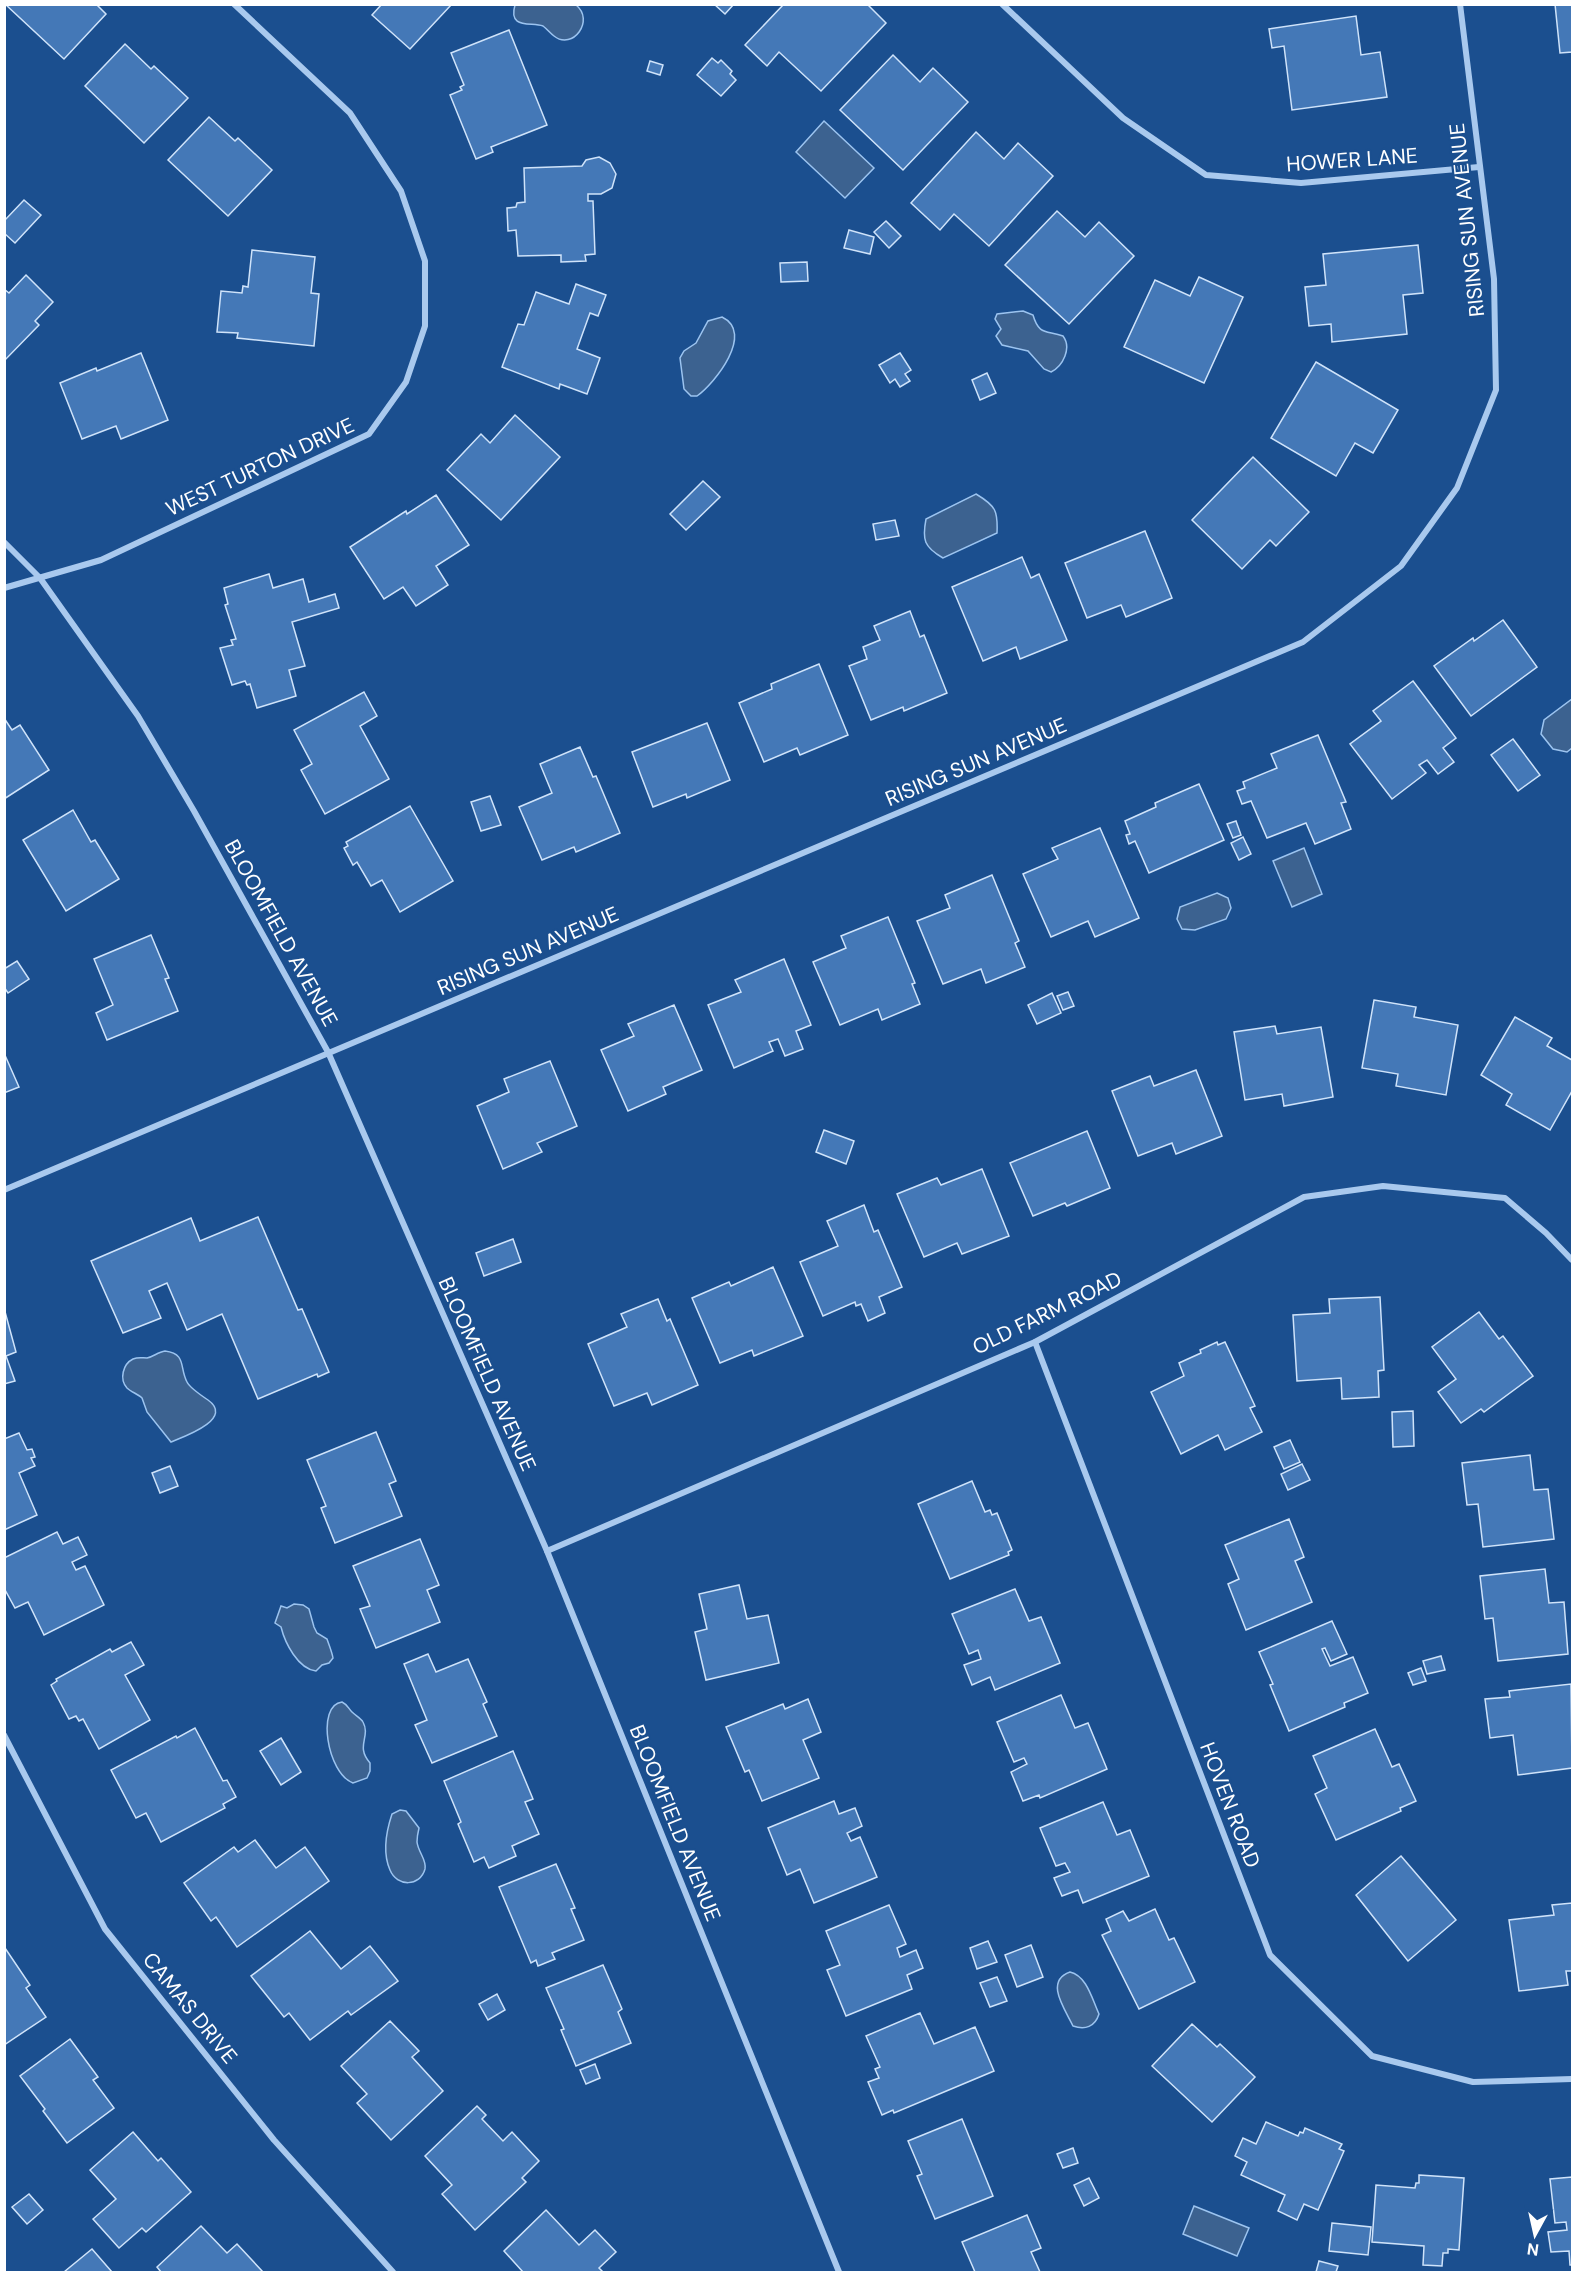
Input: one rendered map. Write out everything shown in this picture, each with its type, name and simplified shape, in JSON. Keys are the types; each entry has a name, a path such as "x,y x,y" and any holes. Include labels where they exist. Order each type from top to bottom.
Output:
{"street":[{"name":"WEST TURTON DRIVE","path":"4,588 101,560 369,434 406,382 425,326 425,261 401,191 350,113 234,4"},
{"name":"HOWER LANE","path":"1002,4 1123,118 1206,175 1301,183 1479,166"},
{"name":"RISING SUN AVENUE","path":"4,1190 1303,642 1401,567 1457,488 1496,390 1494,279 1460,4"},
{"name":"BLOOMFIELD AVENUE","path":"4,542 40,578 138,716 194,811 328,1053 547,1551 839,2272"},
{"name":"OLD FARM ROAD","path":"547,1551 1035,1342 1304,1197 1383,1186 1505,1198 1572,1260"},
{"name":"HOVEN ROAD","path":"1035,1342 1270,1955 1372,2056 1473,2082 1572,2079"},
{"name":"CAMAS DRIVE","path":"4,1735 105,1929 274,2140 393,2272"}],"water":[{"path":"515,5 576,5 581,11 582,25 574,37 561,40 543,26 517,21 514,13"},
{"path":"824,121 874,168 845,198 796,152"},
{"path":"1023,311 1033,315 1041,329 1063,336 1066,341 1065,356 1059,366 1051,372 1044,369 1028,351 1002,345 996,336 1001,329 995,319 997,314"},
{"path":"722,317 731,324 735,334 729,358 705,390 697,396 691,396 684,389 680,358 684,351 696,343 708,321"},
{"path":"976,494 992,506 997,519 997,533 943,558 926,542 924,532 926,519"},
{"path":"1572,699 1572,748 1567,752 1553,749 1541,734 1544,720"},
{"path":"1304,848 1322,894 1292,907 1273,861"},
{"path":"1217,893 1228,898 1231,908 1226,919 1195,930 1182,929 1177,919 1180,907"},
{"path":"165,1351 180,1358 187,1382 215,1407 215,1414 204,1426 171,1442 147,1412 142,1398 127,1388 123,1380 123,1372 130,1361"},
{"path":"294,1604 303,1605 309,1609 317,1633 327,1639 331,1651 333,1658 316,1671 304,1666 298,1660 289,1647 281,1627 275,1623 281,1606 287,1608"},
{"path":"342,1702 363,1722 365,1732 363,1747 370,1763 367,1778 353,1783 344,1777 337,1767 328,1740 329,1715 334,1706"},
{"path":"400,1810 406,1811 419,1828 417,1842 425,1866 418,1879 408,1883 393,1876 386,1856 387,1835 392,1814"},
{"path":"1070,1972 1076,1974 1085,1983 1099,2014 1092,2025 1082,2028 1073,2026 1062,2004 1057,1989 1058,1982 1062,1976"},
{"path":"1194,2206 1249,2228 1237,2256 1183,2234"}],"building":[{"path":"5,4 96,4 106,14 64,59"},
{"path":"382,4 452,4 410,49 372,15"},
{"path":"714,4 734,4 725,14"},
{"path":"784,4 867,4 886,23 821,91 779,52 767,66 745,45"},
{"path":"1555,4 1572,4 1572,52 1560,53"},
{"path":"1356,16 1361,55 1380,52 1387,97 1292,110 1284,46 1272,48 1269,29"},
{"path":"509,30 547,125 491,147 493,152 476,159 450,95 462,90 460,87 464,85 451,53"},
{"path":"125,44 151,69 154,66 188,98 144,143 85,86"},
{"path":"893,55 920,82 933,68 968,102 903,170 840,110"},
{"path":"712,58 718,63 721,60 732,71 730,74 736,80 721,96 697,75"},
{"path":"650,61 663,65 660,75 647,71"},
{"path":"209,117 235,141 238,138 272,170 228,216 168,160"},
{"path":"976,132 1004,159 1018,143 1053,176 989,246 954,214 940,230 911,203"},
{"path":"599,157 610,163 616,174 612,188 601,194 588,194 588,201 593,201 595,254 585,255 586,261 561,262 561,255 518,256 516,230 508,231 507,208 516,207 517,203 525,202 524,168 582,166 586,160"},
{"path":"24,200 41,215 15,243 4,233 4,221"},
{"path":"1057,211 1085,237 1099,222 1134,256 1069,324 1005,265"},
{"path":"886,221 901,236 889,248 874,232"},
{"path":"849,230 874,237 870,254 844,248"},
{"path":"1418,245 1423,293 1403,295 1407,334 1332,342 1331,324 1309,326 1305,287 1326,285 1323,254"},
{"path":"252,250 315,257 311,293 319,294 314,346 237,338 238,333 217,332 221,291 242,293 243,286 248,287"},
{"path":"807,262 808,281 781,282 780,263"},
{"path":"26,275 53,302 35,321 39,325 4,361 4,289 9,293"},
{"path":"1199,277 1243,297 1204,383 1124,347 1155,280 1190,296"},
{"path":"576,284 606,295 598,316 590,313 577,349 600,358 587,394 560,384 559,389 502,367 518,324 524,325 536,292 569,304"},
{"path":"141,353 168,420 121,439 116,426 82,439 60,383"},
{"path":"900,353 911,370 905,374 910,381 900,387 895,379 890,383 879,365"},
{"path":"1316,362 1398,410 1373,453 1355,443 1336,476 1271,438"},
{"path":"987,373 996,393 980,400 972,380"},
{"path":"515,415 560,457 501,520 447,470 481,434 490,443"},
{"path":"1253,457 1309,512 1276,546 1270,540 1242,569 1192,520"},
{"path":"703,481 720,497 686,530 670,514"},
{"path":"436,495 469,545 436,566 448,585 416,606 403,587 384,599 350,547 406,511 407,514"},
{"path":"895,520 899,536 876,540 873,524"},
{"path":"1145,531 1172,598 1126,617 1121,605 1087,618 1065,563"},
{"path":"1022,557 1031,578 1039,574 1067,640 1020,659 1016,647 983,661 952,587"},
{"path":"269,574 273,588 303,579 309,602 335,594 339,608 292,622 305,666 289,670 296,696 257,708 250,684 247,685 245,681 232,685 220,648 233,645 231,640 236,639 225,605 228,604 224,588"},
{"path":"910,611 920,637 924,635 947,693 904,711 903,707 871,720 849,666 867,659 863,647 880,640 874,626"},
{"path":"1503,620 1537,667 1471,716 1434,666"},
{"path":"819,664 848,735 800,755 797,748 764,762 739,703 772,689 771,684"},
{"path":"1413,681 1456,738 1443,748 1454,762 1438,774 1427,760 1419,765 1426,773 1392,799 1350,744 1381,721 1373,711"},
{"path":"364,692 377,716 360,726 389,779 325,814 301,770 312,764 294,730"},
{"path":"4,718 12,730 20,725 49,770 4,799"},
{"path":"707,723 730,780 687,798 686,794 653,807 632,752"},
{"path":"1318,735 1346,802 1341,803 1351,829 1315,844 1306,823 1267,838 1251,801 1242,804 1237,791 1245,788 1243,782 1277,768 1271,754"},
{"path":"1513,739 1540,775 1518,791 1491,755"},
{"path":"580,747 593,777 596,776 620,833 576,852 574,847 542,860 519,807 552,793 540,764"},
{"path":"1199,784 1224,840 1149,873 1135,841 1129,844 1126,835 1130,834 1125,821 1156,807 1155,803"},
{"path":"490,796 501,825 481,831 471,802"},
{"path":"410,806 453,881 400,912 382,880 371,886 357,862 353,865 344,848 348,846 346,842"},
{"path":"73,810 91,842 95,840 119,879 66,911 23,840"},
{"path":"1236,821 1241,835 1233,838 1227,824"},
{"path":"1100,828 1139,918 1095,937 1088,921 1051,937 1023,874 1058,859 1052,848"},
{"path":"1243,837 1251,854 1239,860 1231,843"},
{"path":"992,875 1019,941 1015,943 1025,967 986,983 981,969 943,984 917,921 950,908 945,895"},
{"path":"888,917 915,983 912,984 920,1004 882,1020 878,1009 840,1025 813,962 846,948 841,936"},
{"path":"151,935 169,978 165,979 178,1011 107,1040 96,1013 113,1005 94,959"},
{"path":"784,959 811,1025 796,1031 803,1049 785,1056 778,1039 769,1042 773,1051 734,1068 708,1005 741,992 735,980"},
{"path":"17,961 29,979 8,993 4,987 4,969"},
{"path":"1068,992 1074,1006 1063,1010 1057,996"},
{"path":"1052,993 1061,1013 1037,1024 1028,1005"},
{"path":"1374,1000 1416,1007 1414,1017 1458,1025 1446,1095 1396,1086 1398,1074 1362,1068"},
{"path":"674,1005 702,1070 663,1087 666,1094 628,1111 601,1050 634,1036 628,1024"},
{"path":"1515,1017 1552,1038 1547,1046 1572,1060 1572,1091 1550,1130 1506,1105 1512,1094 1481,1075"},
{"path":"1275,1026 1277,1034 1321,1027 1333,1097 1284,1106 1282,1094 1245,1100 1234,1032"},
{"path":"4,1053 19,1087 4,1093"},
{"path":"550,1061 577,1126 537,1143 542,1152 503,1169 477,1106 509,1092 504,1079"},
{"path":"1196,1070 1222,1136 1176,1154 1172,1143 1138,1156 1112,1091 1150,1076 1154,1086"},
{"path":"824,1130 854,1141 846,1164 816,1152"},
{"path":"1087,1131 1110,1188 1067,1206 1065,1203 1033,1216 1010,1163"},
{"path":"982,1169 1009,1236 962,1254 957,1243 924,1257 897,1194 937,1178 941,1185"},
{"path":"864,1205 874,1232 878,1230 902,1287 879,1297 885,1313 868,1321 861,1304 856,1306 855,1302 823,1316 800,1262 838,1246 827,1221"},
{"path":"258,1217 298,1310 302,1309 329,1372 318,1377 317,1374 258,1399 222,1314 187,1330 167,1283 149,1291 161,1318 123,1333 91,1261 191,1218 200,1241"},
{"path":"513,1239 521,1262 484,1276 476,1253"},
{"path":"773,1267 803,1336 754,1356 752,1350 720,1363 692,1298 729,1282 731,1286"},
{"path":"1380,1297 1384,1370 1378,1371 1379,1397 1342,1399 1341,1378 1297,1381 1293,1315 1330,1313 1329,1299"},
{"path":"658,1299 667,1321 670,1319 698,1385 652,1405 647,1393 614,1406 588,1344 627,1327 621,1314"},
{"path":"4,1308 16,1352 6,1356 15,1381 4,1384"},
{"path":"1479,1312 1499,1339 1503,1336 1533,1376 1484,1412 1481,1409 1461,1423 1438,1392 1456,1379 1432,1347"},
{"path":"1217,1342 1218,1345 1225,1342 1255,1406 1250,1408 1262,1432 1225,1450 1218,1435 1181,1454 1151,1392 1184,1376 1179,1363 1201,1353 1200,1350"},
{"path":"1413,1411 1414,1446 1393,1447 1392,1412"},
{"path":"376,1432 396,1481 389,1484 402,1516 335,1543 321,1508 326,1506 307,1460"},
{"path":"19,1433 27,1450 32,1449 35,1457 31,1458 35,1466 19,1473 37,1515 4,1530 4,1439"},
{"path":"1290,1440 1300,1462 1284,1469 1274,1447"},
{"path":"1530,1455 1534,1490 1548,1489 1554,1539 1483,1547 1478,1504 1467,1505 1462,1463"},
{"path":"1302,1464 1310,1480 1288,1490 1281,1474"},
{"path":"170,1466 178,1486 160,1493 152,1473"},
{"path":"972,1481 985,1512 990,1510 992,1515 997,1513 1012,1550 1008,1552 1009,1555 950,1579 918,1504"},
{"path":"1289,1519 1304,1557 1295,1561 1312,1602 1246,1630 1228,1584 1239,1579 1225,1545"},
{"path":"57,1532 63,1544 78,1537 87,1555 72,1562 76,1570 85,1566 104,1605 44,1635 28,1602 15,1608 4,1588 4,1558"},
{"path":"420,1539 439,1585 427,1590 440,1622 376,1648 360,1609 370,1606 353,1566"},
{"path":"1545,1569 1549,1603 1564,1602 1568,1654 1498,1661 1493,1618 1485,1619 1480,1576"},
{"path":"739,1585 747,1619 768,1615 779,1663 706,1680 695,1632 707,1629 699,1594"},
{"path":"1015,1589 1029,1621 1041,1617 1060,1663 995,1690 990,1677 972,1685 964,1665 981,1659 978,1650 969,1654 952,1614"},
{"path":"1332,1621 1347,1654 1331,1661 1325,1648 1322,1649 1330,1666 1353,1657 1368,1693 1344,1703 1345,1707 1289,1731 1259,1652"},
{"path":"131,1642 144,1665 125,1675 150,1720 99,1749 83,1719 79,1721 76,1716 69,1719 51,1685 57,1681 56,1679 110,1649 112,1652"},
{"path":"428,1654 436,1672 468,1659 487,1702 483,1704 497,1736 432,1763 415,1725 427,1720 404,1664"},
{"path":"1441,1656 1445,1670 1427,1674 1423,1661"},
{"path":"1421,1668 1426,1681 1413,1685 1408,1673"},
{"path":"1571,1684 1572,1768 1518,1775 1513,1735 1490,1738 1485,1699 1510,1697 1509,1691"},
{"path":"1061,1695 1075,1728 1088,1723 1107,1769 1040,1798 1039,1795 1023,1801 1011,1772 1027,1764 1024,1758 1014,1762 997,1722"},
{"path":"808,1699 821,1732 803,1740 819,1778 762,1801 749,1770 745,1772 726,1727 783,1704 785,1709"},
{"path":"195,1728 223,1781 227,1780 236,1797 223,1804 225,1808 161,1842 146,1813 136,1818 111,1770"},
{"path":"1375,1729 1392,1767 1399,1764 1416,1801 1400,1808 1401,1811 1336,1840 1315,1794 1327,1788 1313,1756"},
{"path":"281,1738 301,1772 281,1785 260,1751"},
{"path":"513,1751 533,1799 525,1802 539,1834 512,1846 516,1856 489,1868 484,1857 474,1862 458,1824 461,1822 444,1781"},
{"path":"834,1801 839,1814 855,1808 862,1826 847,1833 851,1841 860,1837 877,1877 814,1903 800,1869 787,1875 768,1828"},
{"path":"1103,1802 1117,1835 1130,1830 1149,1876 1083,1903 1078,1890 1062,1896 1054,1878 1070,1872 1065,1863 1056,1866 1040,1828"},
{"path":"255,1840 276,1868 305,1847 329,1881 237,1947 216,1917 211,1921 184,1883 234,1847 238,1852"},
{"path":"1401,1856 1456,1920 1408,1961 1356,1895"},
{"path":"556,1864 575,1908 571,1909 584,1940 552,1953 555,1959 538,1966 536,1960 531,1963 499,1887"},
{"path":"1572,1903 1572,1971 1566,1971 1568,1985 1519,1991 1509,1920 1554,1915 1552,1905"},
{"path":"889,1905 906,1944 897,1948 900,1957 916,1950 923,1968 907,1975 912,1989 846,2016 827,1970 840,1965 826,1931"},
{"path":"1155,1909 1169,1940 1174,1938 1195,1982 1139,2009 1102,1935 1111,1931 1106,1919 1123,1911 1129,1921"},
{"path":"310,1931 341,1969 370,1946 398,1981 351,2015 348,2011 310,2040 289,2013 284,2017 251,1976"},
{"path":"988,1941 997,1962 977,1969 970,1948"},
{"path":"1031,1945 1043,1977 1017,1987 1005,1955"},
{"path":"5,1948 30,1985 26,1988 46,2017 4,2045"},
{"path":"603,1965 622,2009 618,2012 631,2043 576,2066 561,2030 564,2029 546,1988"},
{"path":"997,1977 1007,2001 990,2007 980,1983"},
{"path":"497,1994 505,2010 488,2020 479,2004"},
{"path":"920,2013 934,2044 975,2027 994,2071 894,2113 893,2110 882,2115 868,2082 879,2078 875,2069 880,2067 866,2036"},
{"path":"390,2021 419,2051 412,2057 443,2091 391,2140 357,2103 367,2094 341,2066"},
{"path":"1192,2024 1217,2047 1220,2044 1255,2077 1212,2122 1152,2066"},
{"path":"70,2039 98,2077 93,2080 114,2108 67,2143 20,2076"},
{"path":"595,2064 600,2078 586,2084 580,2070"},
{"path":"477,2106 486,2115 482,2119 503,2141 512,2132 539,2161 522,2178 526,2182 475,2230 442,2194 452,2185 425,2156"},
{"path":"962,2119 993,2196 935,2219 917,2176 922,2174 908,2141"},
{"path":"1266,2122 1298,2136 1305,2128 1342,2144 1339,2149 1344,2151 1318,2210 1304,2204 1297,2220 1278,2211 1285,2195 1241,2175 1247,2162 1235,2156 1243,2138 1256,2144"},
{"path":"133,2132 158,2161 161,2158 191,2192 146,2232 142,2228 119,2248 93,2219 116,2199 90,2170"},
{"path":"1073,2148 1078,2163 1063,2168 1057,2154"},
{"path":"1419,2175 1464,2178 1459,2250 1448,2249 1448,2253 1443,2253 1442,2266 1423,2265 1424,2246 1372,2242 1376,2185 1415,2188 1416,2183 1419,2183"},
{"path":"1572,2177 1572,2265 1570,2265 1569,2251 1551,2252 1548,2232 1567,2230 1566,2222 1555,2223 1550,2179"},
{"path":"1089,2178 1099,2198 1084,2206 1074,2185"},
{"path":"29,2194 43,2210 27,2224 12,2207"},
{"path":"546,2210 579,2245 595,2230 616,2252 599,2268 603,2272 523,2272 504,2251"},
{"path":"1027,2215 1041,2248 1031,2252 1040,2272 975,2272 962,2242"},
{"path":"1332,2223 1371,2227 1368,2255 1329,2251"},
{"path":"201,2226 227,2253 237,2244 263,2272 161,2272 157,2267"},
{"path":"92,2249 112,2272 64,2272"},
{"path":"1319,2261 1338,2266 1336,2272 1316,2272"}]}
